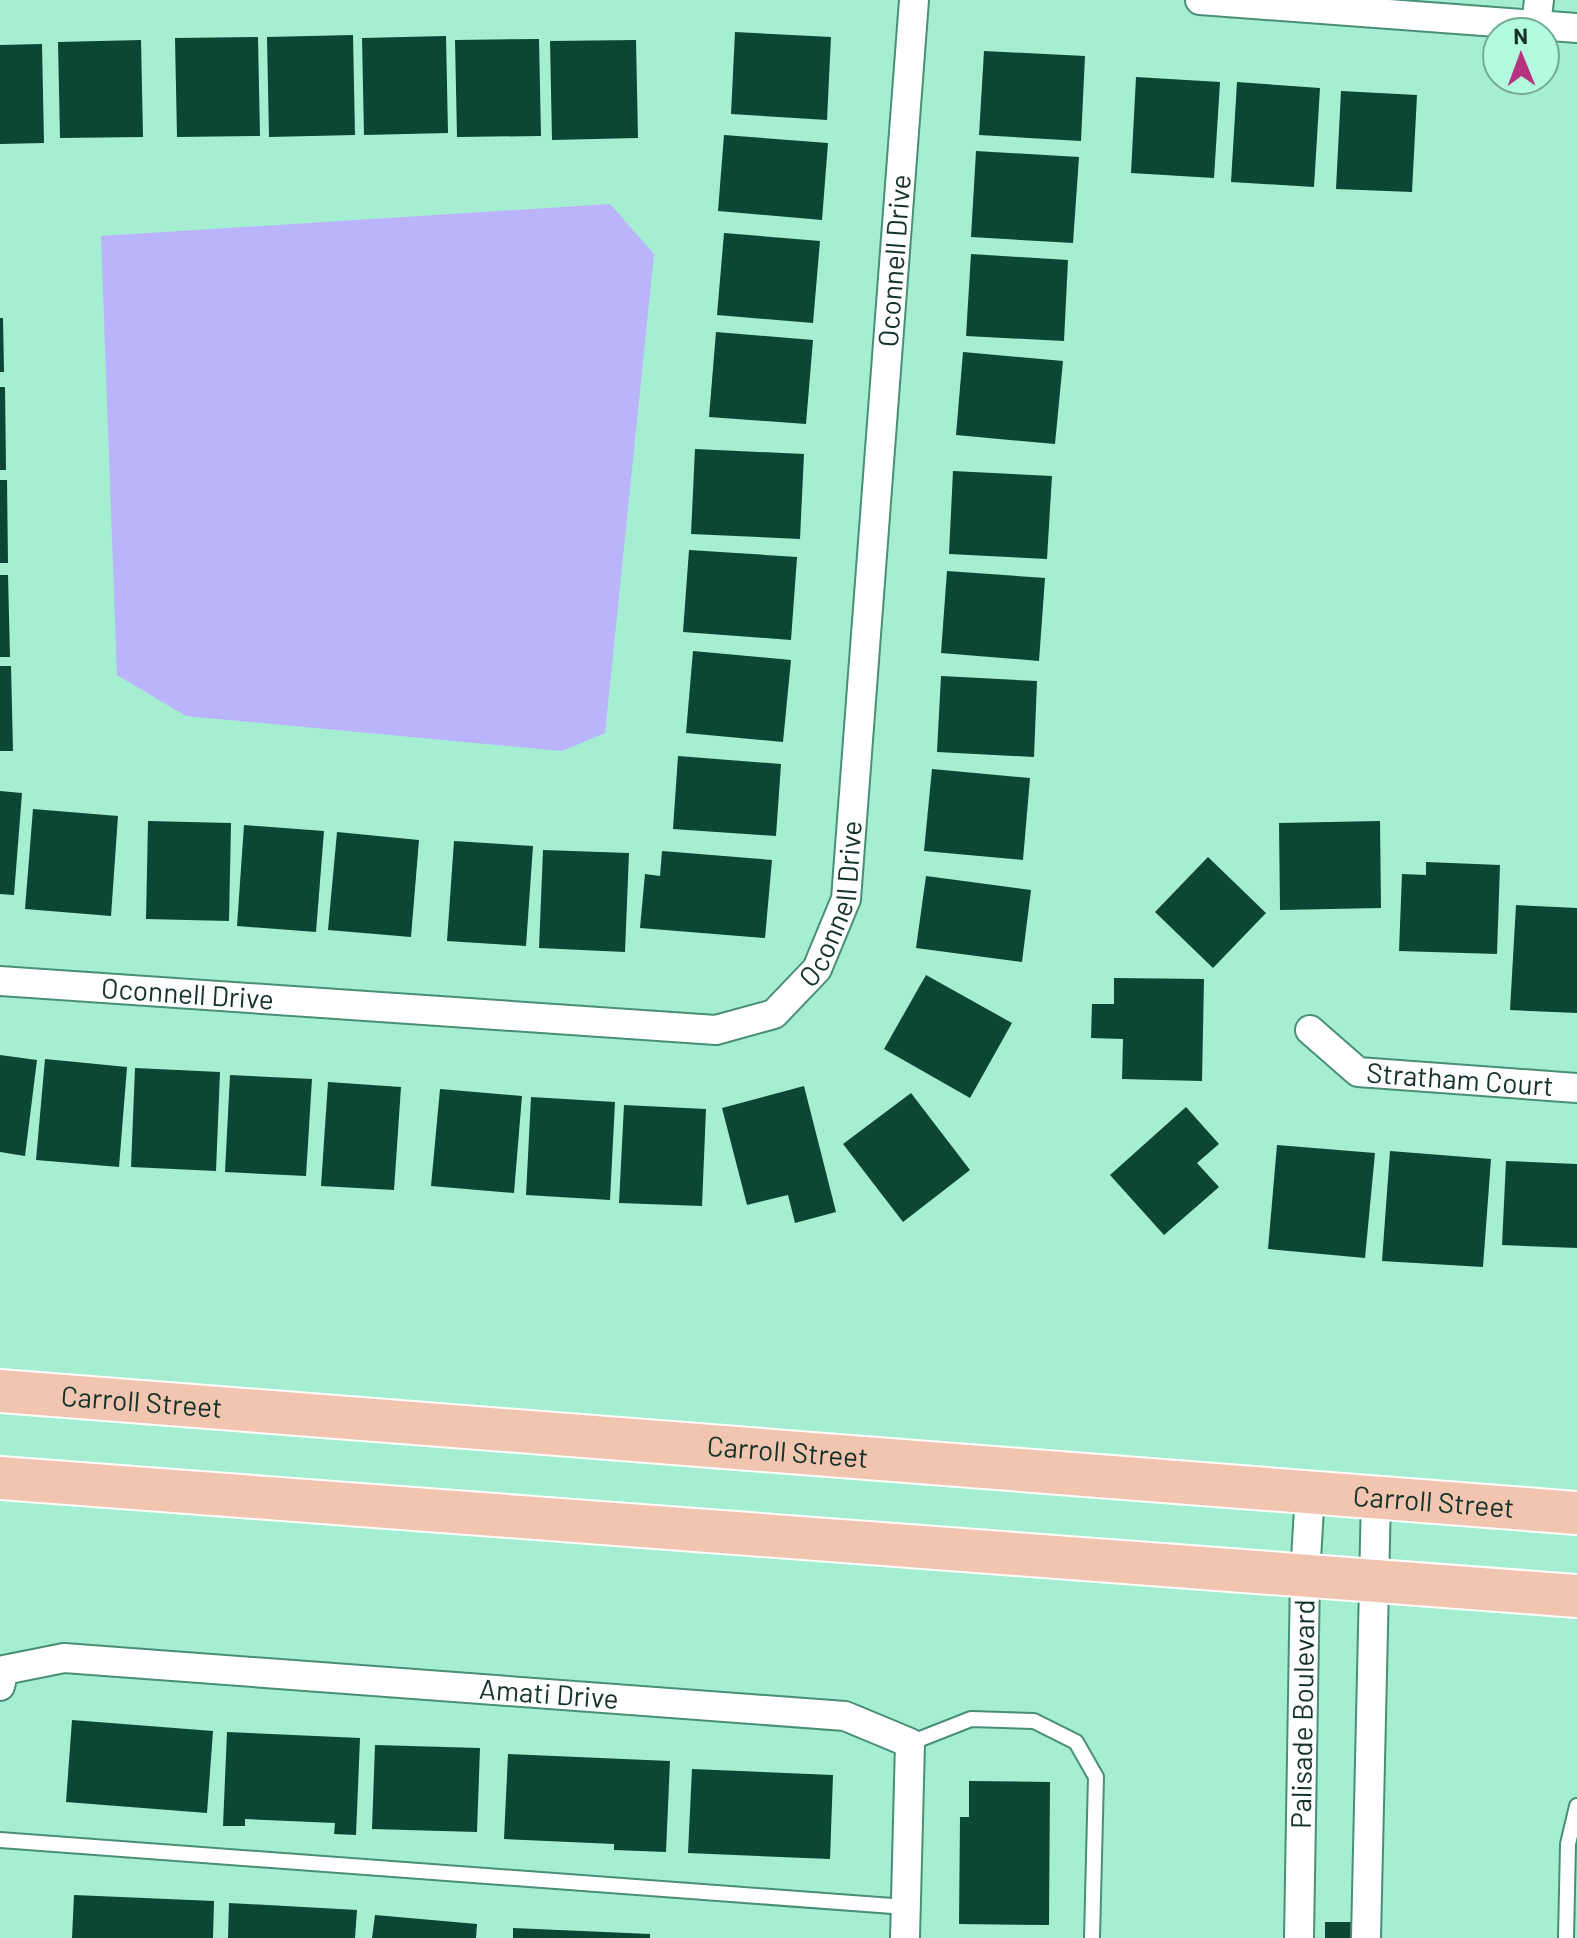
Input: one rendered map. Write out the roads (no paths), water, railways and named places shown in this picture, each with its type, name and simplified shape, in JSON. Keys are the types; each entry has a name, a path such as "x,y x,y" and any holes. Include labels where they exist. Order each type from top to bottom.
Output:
{"main road":[{"name":"Carroll Street","path":"0,1391 1577,1513"},
{"path":"0,1478 1577,1596"}],"street":[{"name":"Oconnell Drive","path":"0,981 716,1030 774,1014 817,969 846,899 914,0"},
{"path":"1200,0 1538,13 1577,28"},
{"name":"Stratham Court","path":"1310,1030 1358,1072 1577,1088"},
{"name":"Palisade Boulevard","path":"1299,1938 1305,1576 1310,1492"},
{"path":"1366,1938 1376,1497"},
{"name":"Amati Drive","path":"1,1673 64,1658 845,1716 910,1743"},
{"path":"905,1938 910,1743"}],"lane":[{"path":"910,1743 971,1719 1034,1721 1076,1742 1096,1777 1092,1938"},
{"path":"1566,1938 1568,1844 1577,1806"},
{"path":"0,1840 906,1907"}]}
